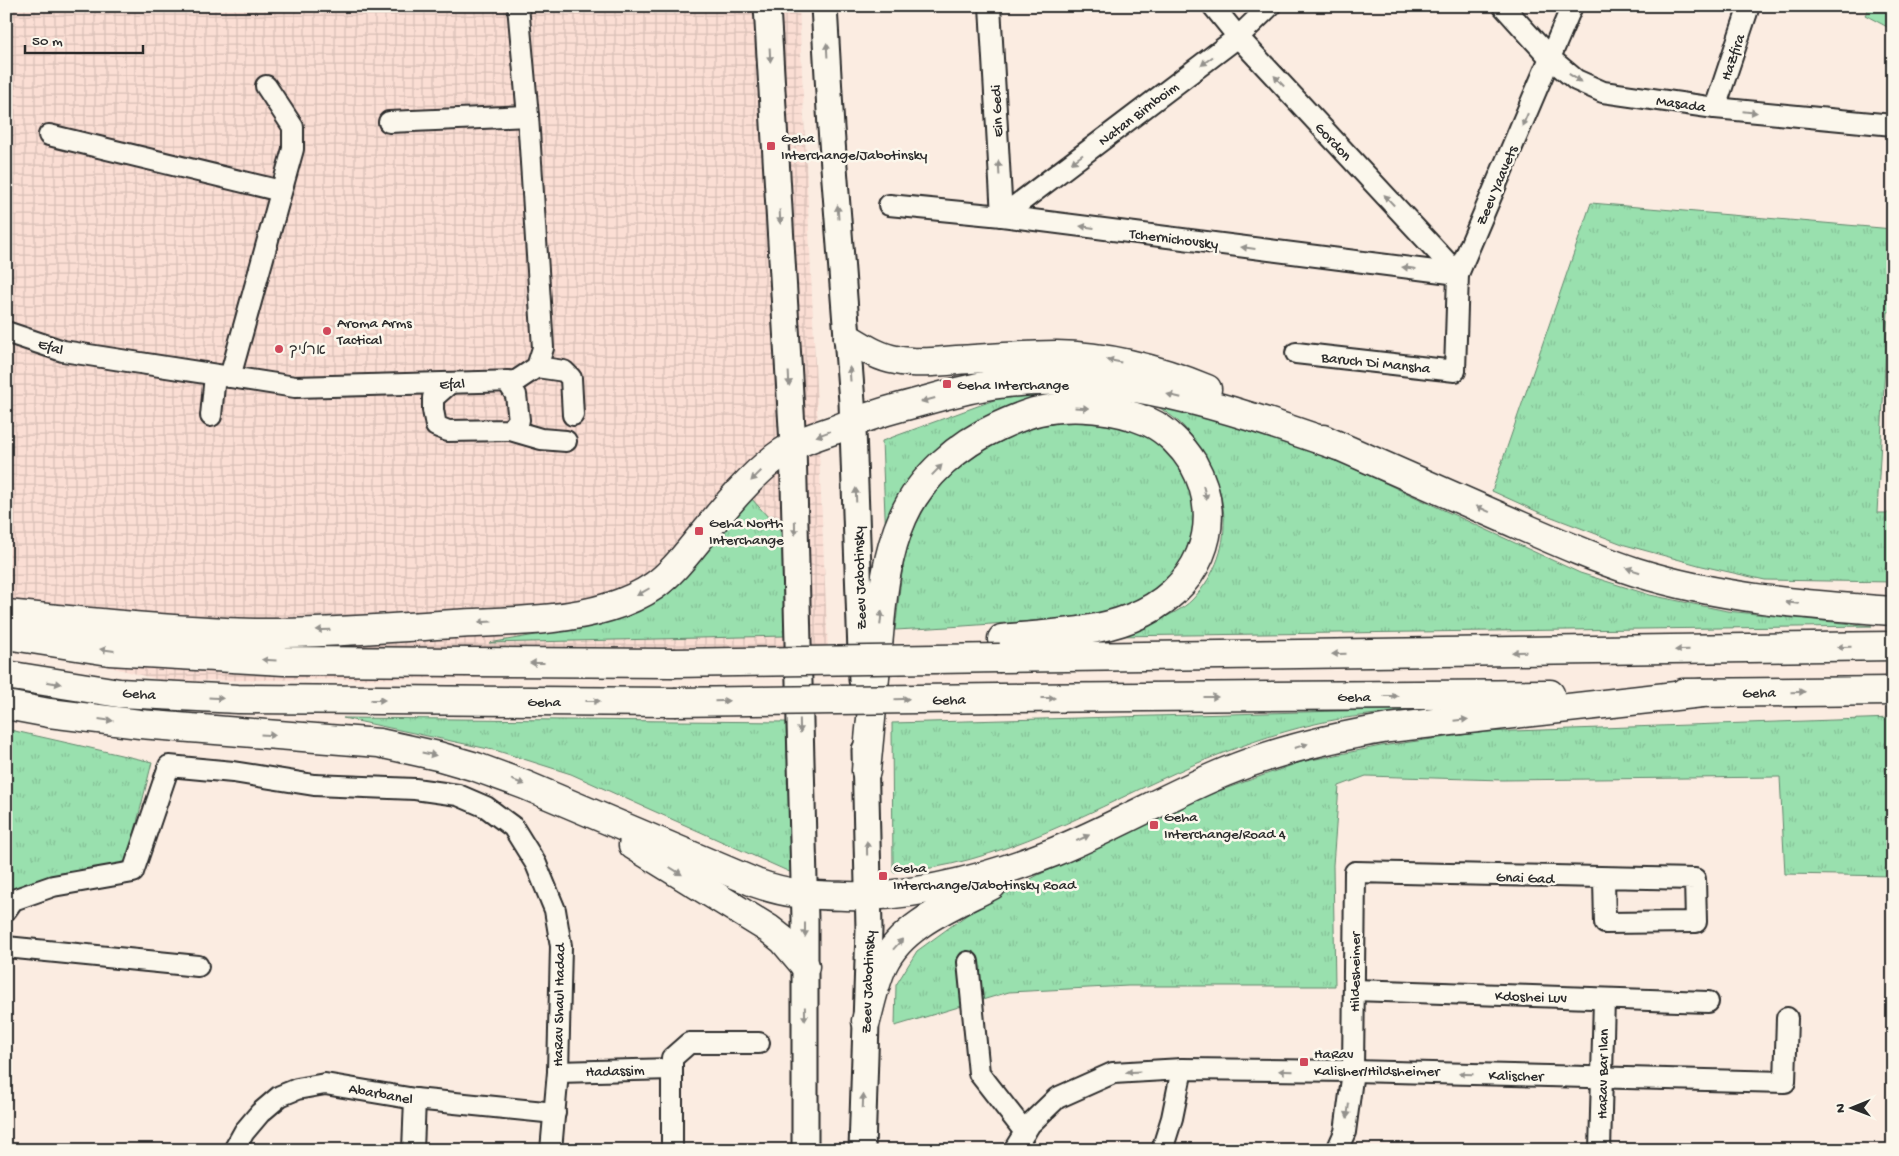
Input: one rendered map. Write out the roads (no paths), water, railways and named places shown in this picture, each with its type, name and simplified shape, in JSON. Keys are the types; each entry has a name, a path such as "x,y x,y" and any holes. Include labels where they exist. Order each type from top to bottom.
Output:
{"highway":[{"path":"848,338 868,350 897,361 921,363 1055,355 1096,357 1134,365 1179,377 1240,402 1580,552 1636,572 1749,597 1804,605 1893,611"},
{"path":"6,614 181,629 256,633 392,628 572,615 634,598 654,586 682,559 755,476 774,458 793,445 873,415 969,389 998,384 1037,381 1082,381 1131,387 1199,402 1260,419 1338,446"},
{"path":"866,772 881,612 892,545 903,516 918,491 936,470 959,448 987,431 1039,411 1073,407 1099,409 1151,423 1174,439 1188,455 1200,476 1207,499 1208,521 1205,543 1197,563 1186,581 1169,597 1150,610 1130,619 1001,649"},
{"path":"6,635 109,651 275,660 416,663 805,662 1001,649 1893,646"},
{"name":"Geha","path":"6,675 119,692 238,699 674,702 1893,690"},
{"path":"866,1021 882,966 902,939 921,924 943,910 1055,852 1227,771 1302,746 1340,736 1389,728 1702,693"},
{"path":"6,705 49,713 140,724 379,743 438,756 476,767 560,800 756,883 781,891 805,895 890,895 951,884 992,874 1055,852"},
{"path":"560,800 769,929 783,940 805,966"}],"main road":[{"path":"767,6 793,445 805,895 805,1150"},
{"name":"Zeev Jabotinsky","path":"824,6 831,128 853,422 866,772 869,896 862,1150"}],"street":[{"path":"518,6 528,116 543,348 537,367 564,371 572,378 573,415"},
{"name":"Ein Gedi","path":"990,6 1002,216"},
{"name":"Gordon","path":"1213,6 1238,37 1458,274"},
{"name":"Natan Birnboim","path":"1002,216 1238,37 1270,6"},
{"name":"Masada","path":"1503,6 1551,59 1576,80 1603,92 1714,108 1893,126"},
{"name":"Zeev Yaavets","path":"1455,371 1458,274 1572,6"},
{"name":"HaZfira","path":"1714,108 1750,6"},
{"path":"211,416 293,148 293,127 266,86"},
{"path":"389,122 528,116"},
{"path":"49,135 281,191"},
{"name":"Tchernichovsky","path":"889,205 1002,216 1458,274"},
{"name":"Efal","path":"7,333 63,351 295,387 516,381 537,367"},
{"name":"Baruch Di Mansha","path":"1296,353 1455,371"},
{"path":"507,381 516,395 519,420 510,430"},
{"path":"450,383 433,398 436,426 448,431 510,430 541,439 566,441"},
{"name":"HaRav Shaul Hadad","path":"6,910 13,900 53,886 133,872 169,766 233,772 314,785 415,790 458,795 486,807 513,827 536,864 555,910 561,946 558,1072 551,1150"},
{"name":"Gnai Gad","path":"1355,872 1695,880 1696,922 1605,923 1604,879"},
{"name":"Hildesheimer","path":"1337,1150 1345,1132 1353,1071 1355,872"},
{"path":"6,947 198,966"},
{"path":"968,962 979,1074 1025,1132"},
{"name":"Kdoshei Luv","path":"1354,990 1708,1002"},
{"name":"HaRav Bar Ilan","path":"1600,1150 1604,999"},
{"name":"Kalischer","path":"1014,1150 1030,1124 1057,1098 1113,1073 1182,1069 1353,1071 1785,1082 1787,1018"},
{"path":"672,1150 672,1058 689,1043 759,1043"},
{"name":"Hadassim","path":"558,1072 672,1069"},
{"path":"1162,1150 1172,1118 1182,1069"},
{"name":"Abarbanel","path":"234,1150 244,1132 260,1113 280,1096 297,1089 325,1084 416,1099 555,1113"},
{"path":"413,1150 416,1099"}],"place":[{"name":"Geha Interchange/Jabotinsky","path":"771,146"},
{"name":"Aroma Arms Tactical","path":"327,331"},
{"name":"ארליך","path":"279,349"},
{"name":"Geha Interchange","path":"947,384"},
{"name":"Geha North Interchange","path":"699,531"},
{"name":"Geha Interchange/Road 4","path":"1154,825"},
{"name":"Geha Interchange/Jabotinsky Road","path":"883,876"},
{"name":"HaRav Kalisher/Hildsheimer","path":"1304,1062"}]}
